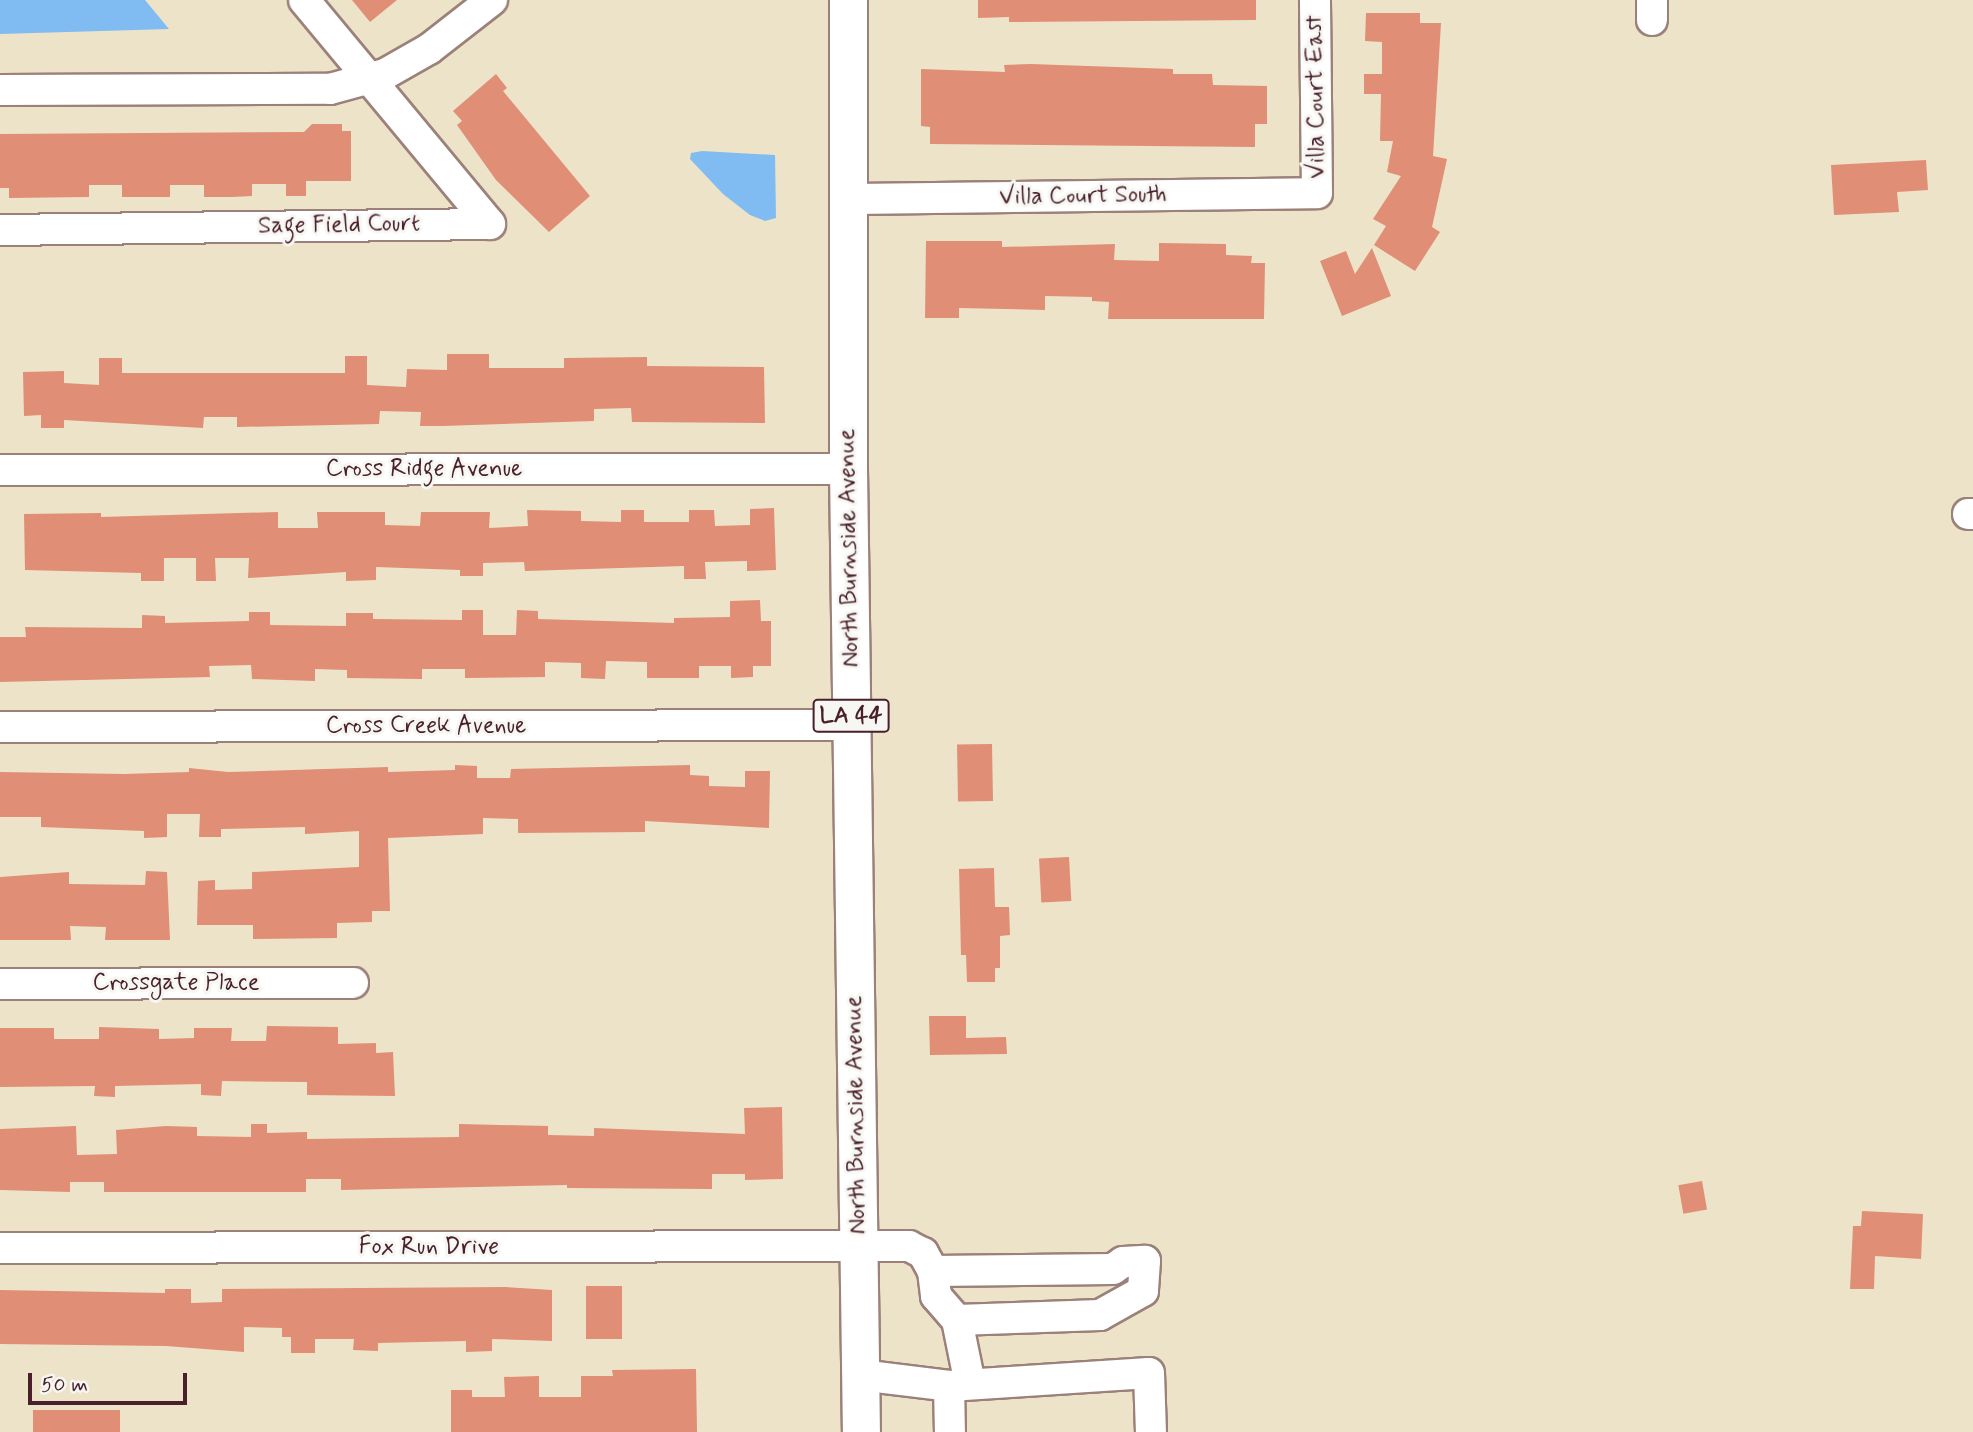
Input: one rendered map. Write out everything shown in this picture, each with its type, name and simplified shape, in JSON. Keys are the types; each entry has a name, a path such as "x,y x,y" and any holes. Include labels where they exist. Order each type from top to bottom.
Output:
{"main road":[{"name":"North Burnside Avenue","path":"848,0 848,469 861,1432"}],"street":[{"name":"Sage Field Court","path":"0,230 490,223 304,0"},
{"path":"0,90 303,90 370,79 429,48 492,0"},
{"name":"Villa Court East","path":"1315,0 1317,193"},
{"name":"Villa Court South","path":"849,199 1317,193"},
{"name":"Cross Ridge Avenue","path":"0,470 848,469"},
{"name":"Cross Creek Avenue","path":"0,727 851,724"},
{"name":"Crossgate Place","path":"0,984 353,983"},
{"name":"Fox Run Drive","path":"0,1248 917,1247 933,1271"},
{"path":"950,1432 960,1385 957,1320 936,1296 933,1271 1113,1269 1123,1262 1145,1261 1143,1292 1100,1315 957,1320"},
{"path":"860,1375 960,1385 1149,1373 1151,1432"}],"water":[{"path":"0,0 145,0 169,29 0,34"},
{"path":"702,151 775,155 776,218 765,221 750,215 723,194 690,159 691,153"}],"building":[{"path":"352,0 397,0 370,22"},
{"path":"978,0 1256,0 1256,20 1009,22 1009,17 978,18"},
{"path":"1366,13 1420,13 1420,23 1441,23 1433,156 1447,159 1432,227 1440,232 1415,271 1374,245 1386,226 1373,219 1401,176 1387,172 1393,141 1380,141 1381,94 1364,94 1364,74 1382,74 1382,42 1365,41"},
{"path":"1004,65 1173,69 1173,74 1212,74 1213,85 1267,86 1267,124 1255,124 1255,147 930,144 930,127 921,126 921,69 1005,72"},
{"path":"496,74 507,88 503,91 590,196 549,232 496,180 457,125 462,121 453,111"},
{"path":"312,124 342,124 342,131 351,131 351,181 306,181 306,196 286,196 286,184 252,184 252,196 232,197 204,197 204,185 170,185 170,197 122,197 122,185 89,185 89,197 9,198 9,188 0,188 0,134 304,132"},
{"path":"1926,160 1928,190 1897,192 1899,212 1834,215 1831,165"},
{"path":"926,241 1002,241 1002,247 1115,244 1114,260 1159,261 1159,243 1226,244 1226,255 1252,256 1251,263 1265,263 1264,319 1108,319 1109,302 1092,301 1092,297 1045,296 1045,310 959,308 959,318 925,318"},
{"path":"1372,248 1391,296 1342,316 1320,261 1346,251 1355,274"},
{"path":"447,354 489,354 489,368 564,368 564,358 647,357 647,366 764,367 765,423 632,422 631,408 594,409 594,421 443,426 420,426 421,412 380,411 379,424 237,427 237,417 204,417 203,428 64,420 64,428 41,428 41,415 24,416 23,372 64,371 64,383 99,385 99,358 122,358 122,373 345,373 345,356 367,356 367,385 406,387 407,369 447,370"},
{"path":"774,508 776,570 747,571 747,561 705,562 706,579 684,579 684,566 525,571 524,562 483,563 483,576 460,576 460,570 376,567 376,580 346,581 346,572 248,578 249,558 215,558 216,581 196,581 196,558 164,558 164,581 141,581 141,573 25,570 24,514 101,513 101,517 278,512 278,528 318,528 317,512 385,512 385,525 420,526 421,512 490,512 489,528 528,526 527,510 581,511 581,521 621,522 621,510 644,510 644,522 689,522 689,510 714,510 715,526 750,525 750,509"},
{"path":"760,600 761,621 771,621 771,666 753,666 753,677 731,678 731,666 699,666 699,678 647,678 647,662 606,661 605,679 581,678 581,663 545,662 545,677 465,678 465,669 422,669 422,679 347,678 347,670 315,669 315,681 252,679 251,665 209,666 210,677 0,682 0,637 26,637 25,627 142,628 142,615 165,616 165,623 249,621 249,612 270,612 270,625 346,626 346,613 373,613 373,619 462,620 462,610 483,610 483,635 516,635 517,610 538,611 538,619 674,623 674,618 730,617 730,601"},
{"path":"992,744 993,801 958,802 957,745"},
{"path":"455,765 477,766 477,778 510,778 511,769 690,765 690,775 709,776 709,786 745,787 745,771 770,771 769,828 645,821 645,832 518,833 518,819 483,818 483,834 388,838 390,911 372,911 372,922 337,923 337,938 253,939 253,925 197,925 198,881 215,880 215,890 252,889 252,872 359,867 359,831 305,834 305,827 221,829 221,837 199,837 200,814 167,814 167,837 144,838 144,831 41,827 41,817 0,817 0,772 124,774 189,772 189,768 228,772 388,767 388,772 455,770"},
{"path":"1069,857 1071,901 1041,903 1039,859"},
{"path":"994,868 995,907 1009,907 1010,935 1000,936 1000,968 995,968 995,982 967,982 966,955 961,955 959,869"},
{"path":"146,871 167,872 170,940 105,940 106,927 70,926 71,940 0,940 0,877 69,872 69,884 145,885"},
{"path":"929,1016 966,1016 966,1038 1006,1037 1007,1054 930,1055"},
{"path":"267,1026 338,1027 338,1044 376,1043 376,1053 393,1052 395,1096 307,1095 307,1082 222,1081 221,1096 201,1095 201,1084 115,1086 115,1097 94,1096 95,1086 0,1087 0,1028 54,1028 54,1039 99,1039 99,1027 159,1029 159,1039 194,1038 194,1028 232,1028 231,1041 266,1041"},
{"path":"782,1107 783,1179 745,1180 745,1174 712,1174 712,1189 567,1188 567,1185 341,1190 341,1179 306,1179 306,1192 104,1192 104,1182 70,1182 70,1192 0,1190 0,1129 76,1126 77,1155 117,1154 116,1130 166,1126 197,1127 197,1136 251,1137 251,1124 267,1124 267,1133 307,1132 307,1139 459,1137 459,1124 548,1126 548,1135 594,1136 594,1128 745,1134 744,1108"},
{"path":"1702,1181 1707,1210 1683,1214 1678,1185"},
{"path":"1862,1211 1923,1214 1921,1259 1875,1256 1874,1289 1850,1289 1853,1226 1861,1226"},
{"path":"586,1286 622,1286 622,1339 586,1339"},
{"path":"505,1287 552,1290 552,1341 492,1339 492,1351 466,1352 466,1341 378,1343 378,1351 353,1350 354,1339 315,1339 315,1353 291,1353 291,1337 282,1337 282,1328 244,1327 244,1352 166,1346 0,1344 0,1290 165,1293 165,1289 191,1289 191,1303 222,1302 222,1289"},
{"path":"696,1369 697,1432 451,1432 451,1390 472,1390 472,1397 505,1397 504,1377 539,1376 539,1397 581,1397 581,1376 613,1376 612,1370"},
{"path":"33,1410 120,1410 120,1432 33,1432"}]}
